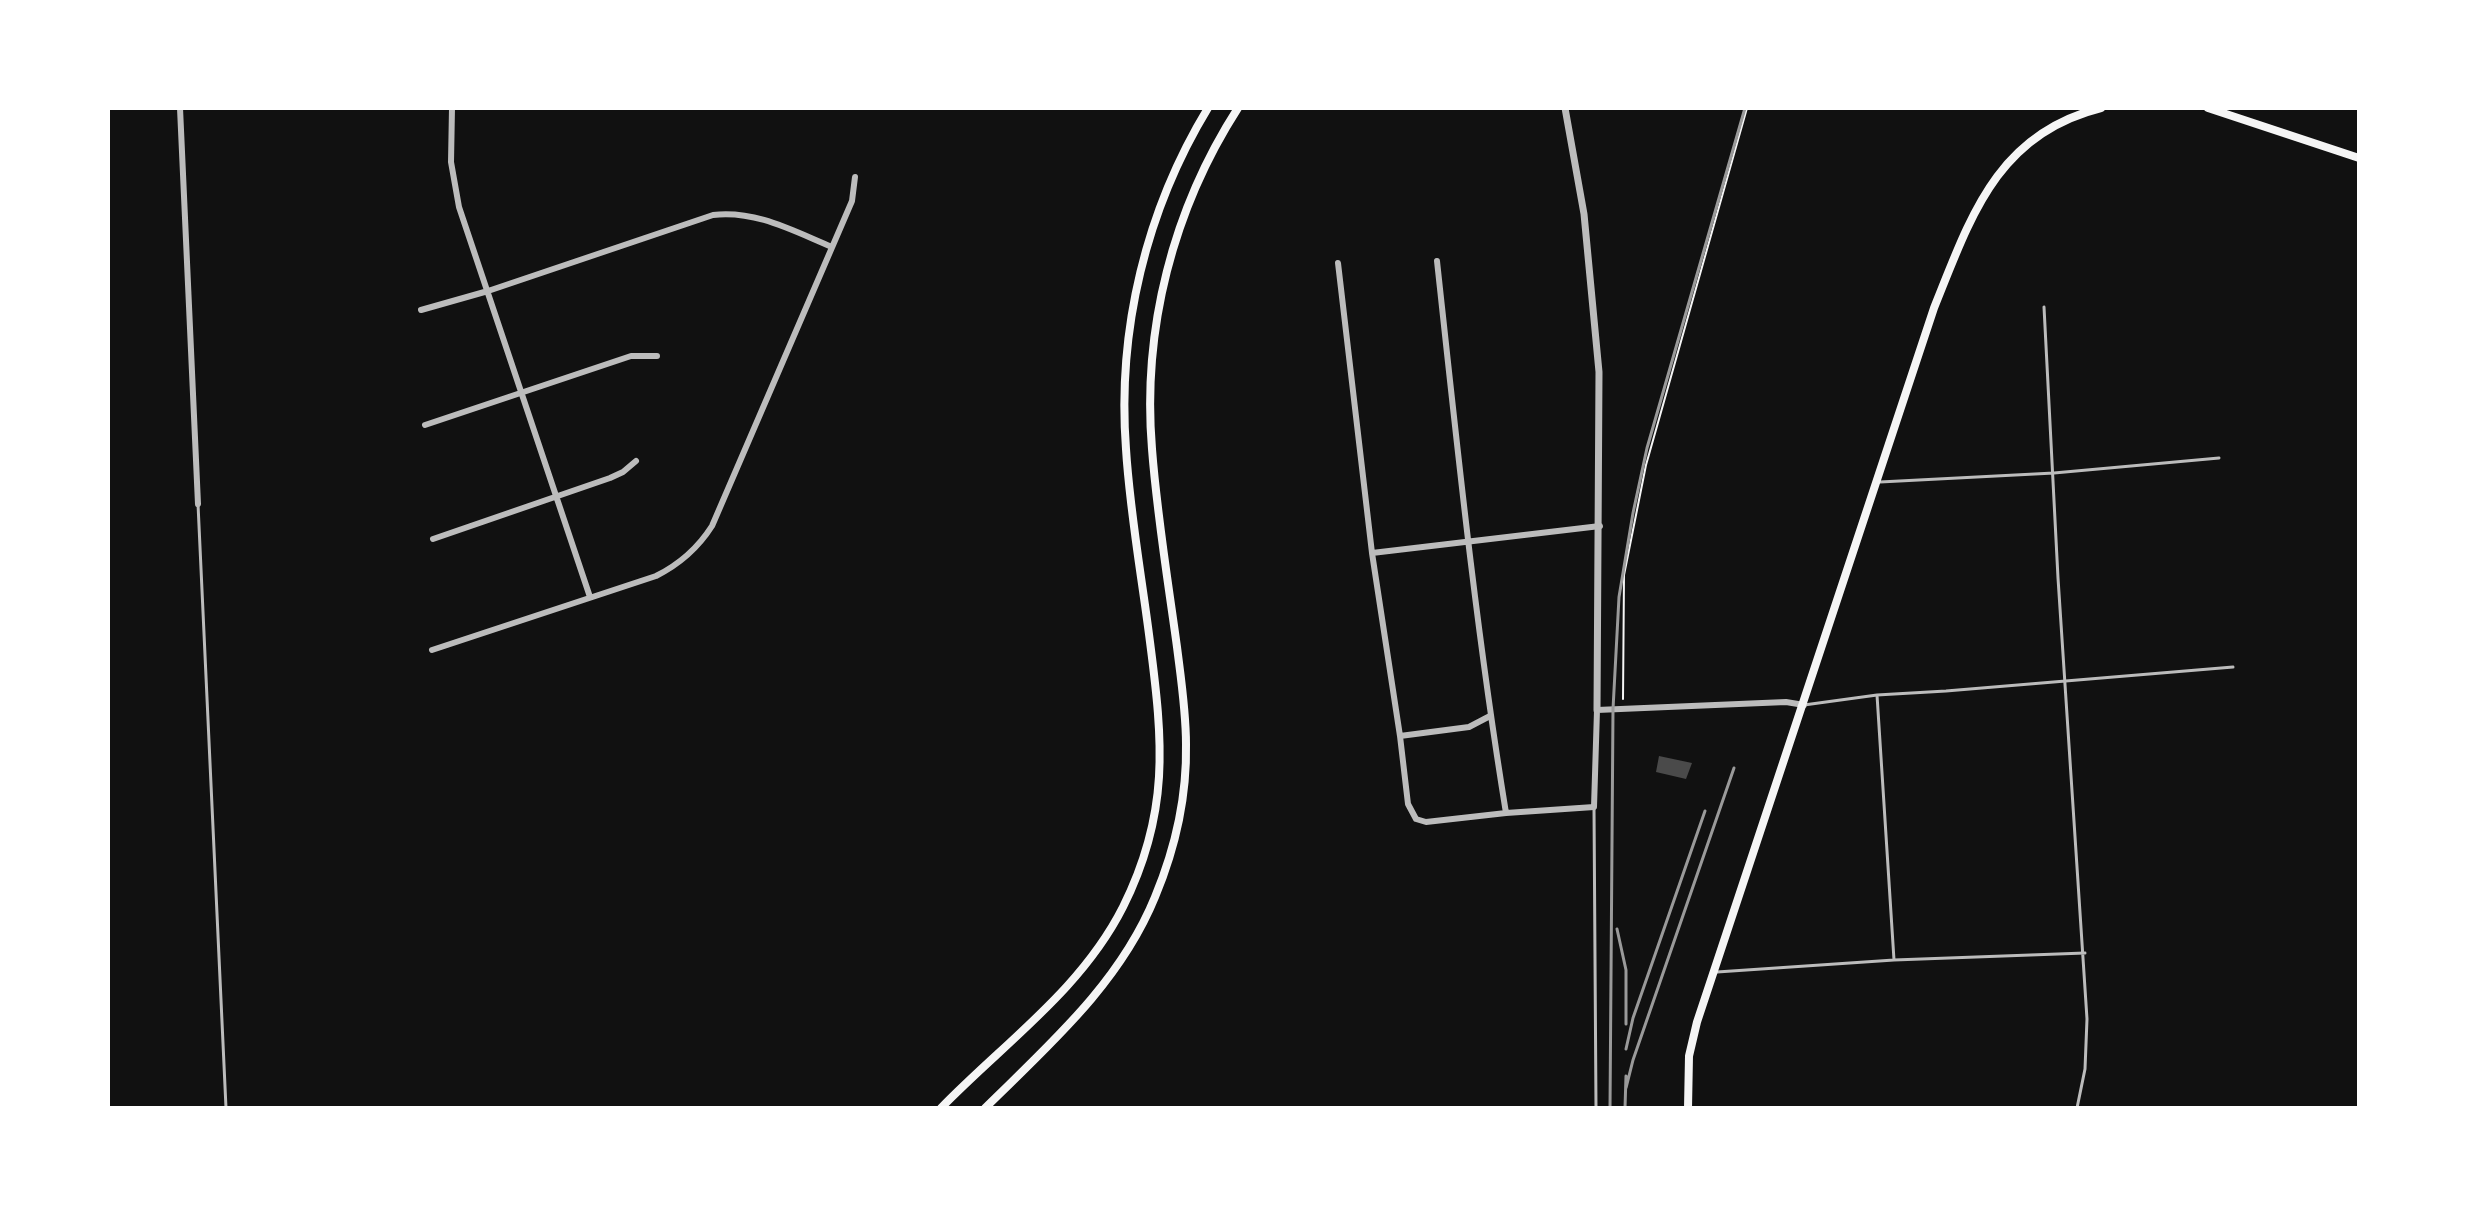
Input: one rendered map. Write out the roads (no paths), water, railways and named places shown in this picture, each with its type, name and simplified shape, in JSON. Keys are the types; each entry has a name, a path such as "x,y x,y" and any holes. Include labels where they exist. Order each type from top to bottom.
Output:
{"main road":[{"path":"941,1108 1059,996 1088,963 1123,908 1147,847 1159,785 1160,723 1126,451 1124,397 1127,342 1139,276 1158,211 1180,160 1208,108"},
{"path":"985,1108 1078,1015 1121,961 1154,899 1176,835 1183,791 1186,724 1152,449 1151,362 1165,276 1182,221 1202,171 1238,108"},
{"path":"1688,1108 1691,1044 1713,972 1934,308 1968,225 1989,185 2015,156 2046,130 2081,113 2101,108"},
{"path":"2208,108 2359,158"}],"street":[{"path":"180,108 198,504"},
{"path":"452,108 450,145 455,192 590,597"},
{"path":"1338,263 1372,553 1408,804 1416,819 1426,822 1594,807 1600,526 1599,372 1584,214 1565,108"},
{"path":"432,650 668,570 689,555 706,536 852,201 855,177"},
{"path":"421,310 488,291 713,215 734,214 764,219 832,247"},
{"path":"1437,261 1468,542 1506,813"},
{"path":"425,425 631,356 657,356"},
{"path":"433,539 617,475 636,461"},
{"path":"1372,553 1600,526"},
{"path":"1597,710 1786,702 1804,705"},
{"path":"1400,736 1469,727 1490,716"}],"lane":[{"path":"2044,307 2065,680 2085,953 2086,1056 2077,1108"},
{"path":"1876,482 2054,473 2219,458"},
{"path":"198,504 226,1108"},
{"path":"1804,705 1877,695 2233,667"},
{"path":"1877,695 1894,960"},
{"path":"1594,807 1596,1108"},
{"path":"1713,972 1894,960 2085,953"}],"railway":[{"path":"1610,1108 1613,709 1619,597 1647,448 1745,108"},
{"path":"1626,1088 1734,768"},
{"path":"1626,1049 1633,1018 1705,811"},
{"path":"1617,929 1626,970 1626,1024"},
{"path":"1625,1108 1626,1076"}]}
